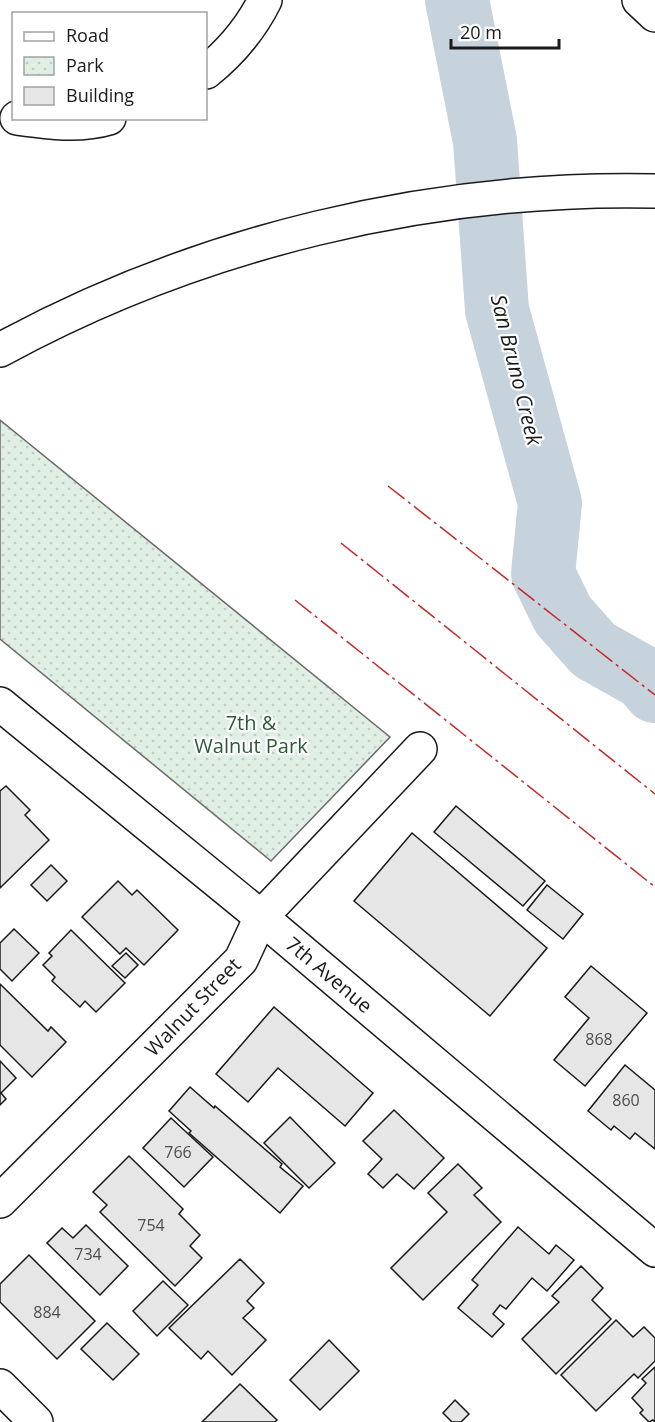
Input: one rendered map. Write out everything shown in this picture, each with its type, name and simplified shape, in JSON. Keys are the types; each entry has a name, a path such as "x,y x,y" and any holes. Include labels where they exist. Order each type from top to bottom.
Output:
{"main road":[{"path":"207,71 224,57 254,21 266,0"},
{"path":"639,0 655,15"},
{"path":"29,120 50,123 102,120"},
{"path":"0,350 48,324 157,278 273,239 386,214 514,195 614,190 655,191"},
{"name":"7th Avenue","path":"0,704 261,917 655,1250"},
{"name":"Walnut Street","path":"0,1201 241,960 261,917 420,749"},
{"path":"0,1386 36,1422"}],"green space":[{"name":"7th & Walnut Park","path":"0,420 390,737 271,861 0,639"}],"building":[{"path":"6,786 30,810 25,815 49,840 0,888 0,791"},
{"path":"456,806 545,881 523,906 434,832"},
{"path":"412,833 547,948 490,1016 354,901"},
{"path":"51,865 67,881 47,901 31,885"},
{"path":"118,881 132,895 137,890 178,930 144,965 126,948 120,954 82,917"},
{"path":"547,885 583,914 563,939 527,910"},
{"path":"14,929 39,953 12,981 0,969 0,943"},
{"path":"71,930 125,983 96,1012 85,1001 80,1007 52,981 55,977 43,965 52,956 49,953"},
{"path":"126,953 138,965 125,978 112,966"},
{"path":"591,966 647,1013 585,1086 554,1060 589,1018 565,997"},
{"path":"0,984 48,1031 51,1027 66,1042 32,1077 0,1045"},
{"path":"274,1007 373,1093 345,1126 278,1068 248,1102 216,1074"},
{"path":"0,1061 16,1078 1,1093 6,1099 0,1105"},
{"path":"625,1065 655,1090 655,1149 635,1133 630,1139 614,1126 611,1130 588,1111"},
{"path":"190,1087 282,1164 280,1167 303,1186 280,1213 189,1133 191,1131 169,1111"},
{"path":"394,1110 444,1158 414,1189 397,1174 383,1188 368,1174 382,1159 363,1141"},
{"path":"290,1117 335,1163 309,1188 264,1143"},
{"path":"171,1118 213,1157 184,1187 143,1148"},
{"path":"129,1156 183,1209 179,1214 200,1235 190,1246 202,1258 175,1286 100,1212 107,1205 93,1192"},
{"path":"458,1164 482,1188 474,1195 501,1222 423,1300 391,1268 447,1212 428,1193"},
{"path":"86,1225 128,1266 100,1295 47,1243 62,1228 73,1238"},
{"path":"518,1227 549,1254 556,1245 574,1260 547,1291 532,1278 506,1309 500,1305 493,1314 504,1324 492,1337 458,1308 478,1285 472,1280"},
{"path":"29,1255 95,1321 57,1359 0,1302 0,1284"},
{"path":"240,1259 264,1283 247,1301 254,1308 243,1318 266,1340 232,1375 208,1351 201,1359 169,1328"},
{"path":"581,1266 603,1288 592,1300 611,1319 556,1374 522,1339 559,1302 552,1296"},
{"path":"163,1281 188,1305 157,1336 133,1311"},
{"path":"616,1320 633,1337 644,1327 655,1338 655,1361 638,1378 634,1374 596,1411 561,1375"},
{"path":"107,1323 139,1354 113,1380 81,1349"},
{"path":"329,1340 359,1371 320,1410 290,1380"},
{"path":"655,1367 655,1422 653,1420 649,1422 640,1413 643,1410 632,1398 646,1383 642,1379"},
{"path":"240,1384 277,1420 275,1422 202,1422"},
{"path":"455,1400 469,1414 461,1422 452,1422 443,1413"}],"waterway":[{"name":"San Bruno Creek","path":"457,0 485,141 497,310 550,503 543,574 563,615 594,650 644,678 655,691"}],"power":[{"path":"388,486 655,695"},
{"path":"341,543 655,794"},
{"path":"295,600 655,887"}]}
